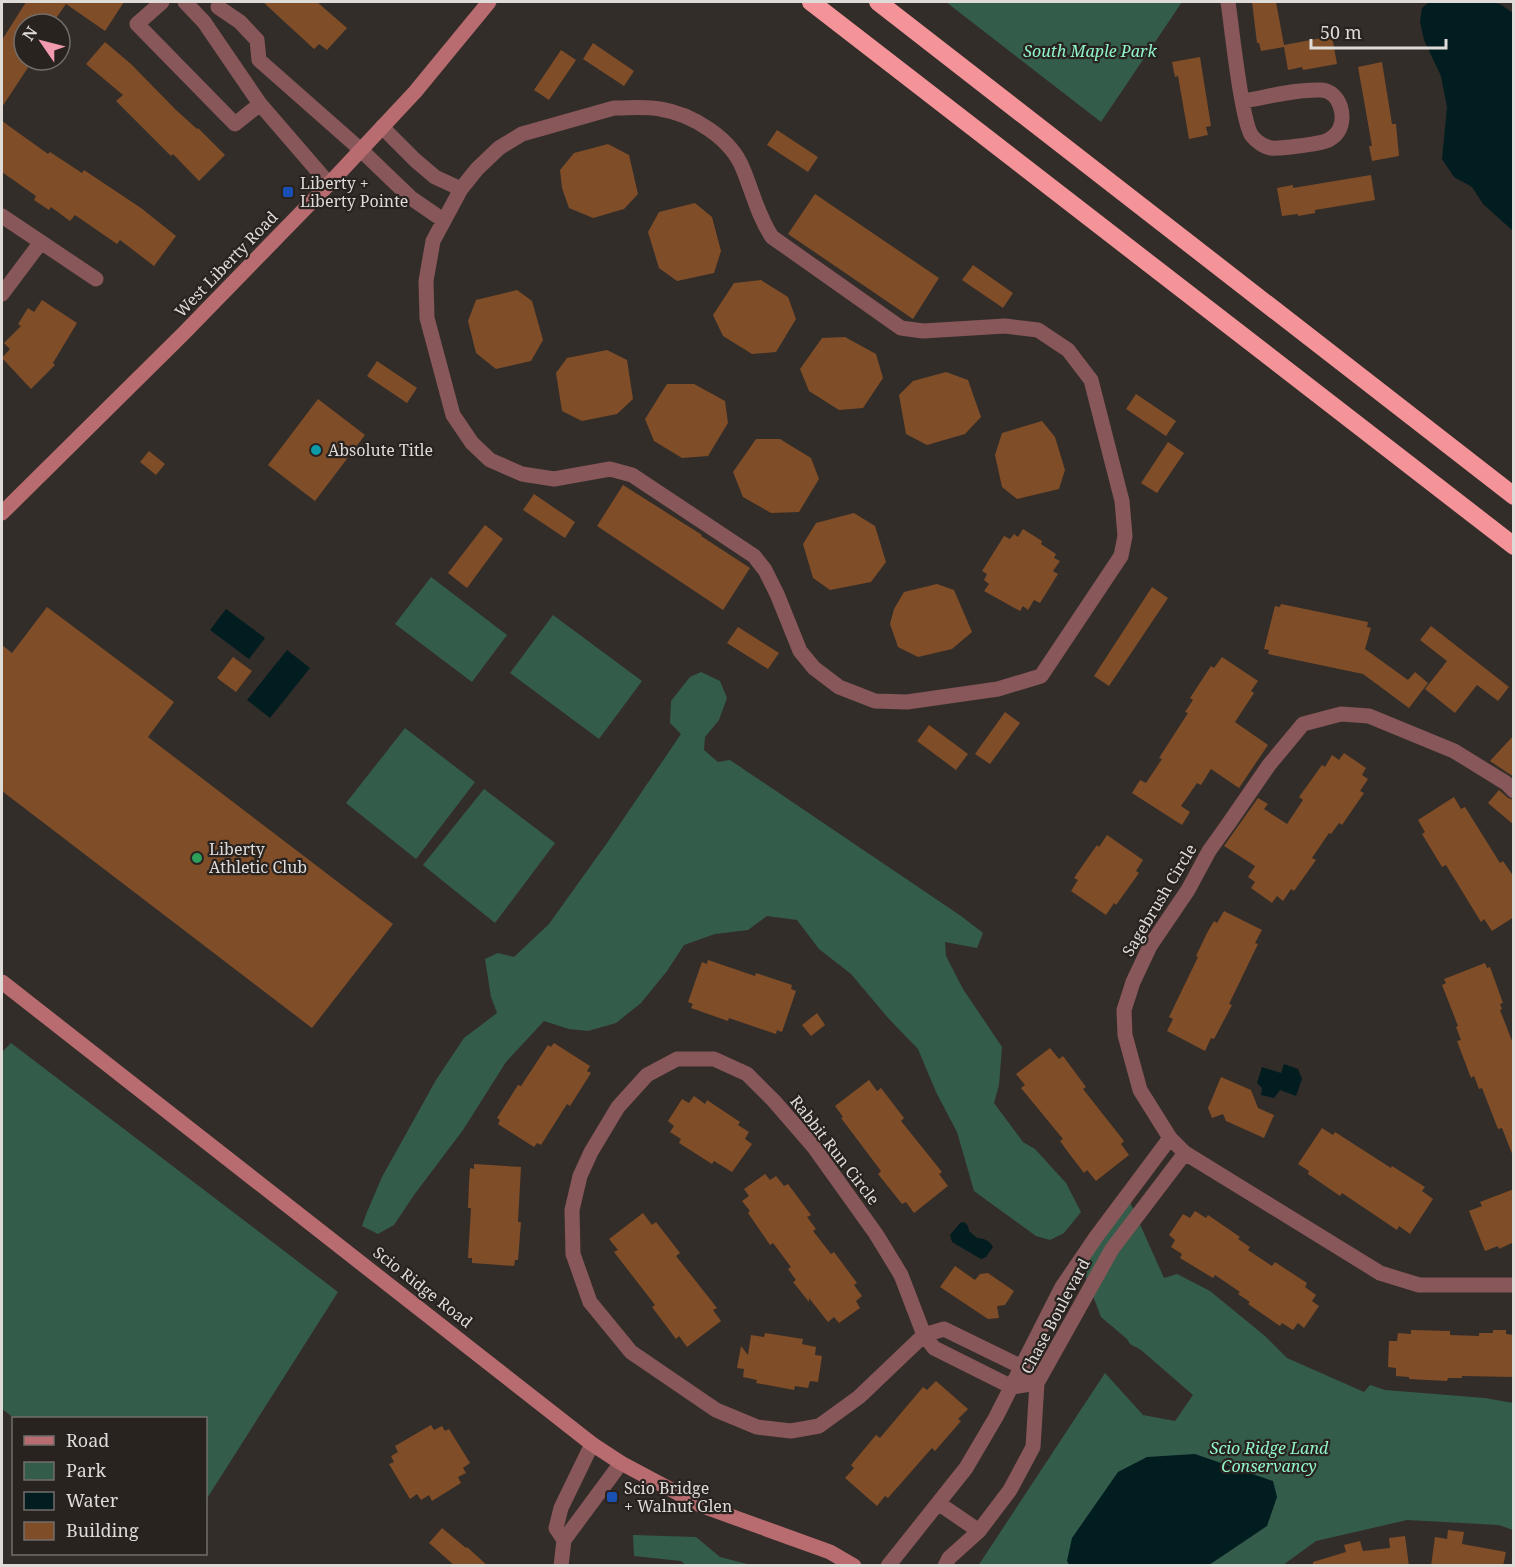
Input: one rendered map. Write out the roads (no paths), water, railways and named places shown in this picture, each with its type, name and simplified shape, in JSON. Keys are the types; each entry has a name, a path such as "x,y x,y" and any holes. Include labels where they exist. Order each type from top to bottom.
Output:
{"highway":[{"path":"811,2 1514,546"},
{"path":"878,2 1514,496"}],"street":[{"path":"162,2 137,24 235,124 260,104"},
{"path":"185,2 204,22 260,104 329,184"},
{"name":"West Liberty Road","path":"2,513 184,333 329,184 415,92 489,2"},
{"path":"1228,2 1246,125 1252,136 1264,146 1273,148 1327,141 1337,133 1342,120 1342,108 1336,98 1323,90 1243,101"},
{"path":"204,22 220,4 256,40 259,60 361,150 411,198 443,220"},
{"path":"614,108 659,108 691,117 721,138 742,166 761,221 772,237 901,328 923,331 1005,326 1038,330 1068,350 1091,380 1122,501 1125,536 1121,556 1041,676 998,688 907,702 875,701 838,687 814,668 800,651 777,594 765,570 754,556 642,481 632,475 610,469 554,479 522,474 490,460 472,442 453,415 427,318 426,281 433,241 443,220 461,189 477,169 499,148 522,134 614,108"},
{"path":"382,127 435,177 461,189"},
{"path":"2,216 96,279"},
{"path":"2,294 42,242"},
{"name":"Sagebrush Circle","path":"1514,791 1506,783 1454,751 1369,716 1341,714 1303,724 1269,765 1209,851 1188,890 1150,946 1124,1010 1125,1035 1140,1090 1170,1138 1185,1154 1380,1273 1419,1285 1514,1285"},
{"name":"Scio Ridge Road","path":"2,982 592,1444 621,1463 700,1505 820,1548 854,1566"},
{"name":"Rabbit Run Circle","path":"924,1335 859,1397 819,1426 791,1431 758,1427 716,1410 631,1352 590,1302 573,1254 572,1210 580,1176 591,1152 618,1107 646,1075 677,1059 714,1059 747,1074 813,1146 876,1234 901,1275 924,1335 934,1348 1012,1387"},
{"name":"Chase Boulevard","path":"888,1566 966,1468 1012,1387 1062,1287 1096,1237 1170,1138"},
{"name":"Chase Boulevard","path":"945,1566 949,1558 979,1531 1010,1490 1033,1447 1037,1383 1112,1249 1185,1154"},
{"name":"Chase Boulevard","path":"1096,1237 1112,1249"},
{"path":"924,1335 944,1329 1022,1367 1037,1383"},
{"path":"1012,1387 1037,1383"},
{"path":"564,1540 556,1528 561,1508 592,1444"},
{"path":"561,1566 564,1540 621,1463"},
{"path":"938,1503 979,1531"}],"water":[{"path":"1429,2 1489,2 1500,4 1513,13 1513,231 1483,204 1472,187 1454,177 1442,159 1447,107 1441,76 1424,40 1420,22 1422,8"},
{"path":"226,609 265,638 249,659 210,630"},
{"path":"287,650 310,668 270,718 247,700"},
{"path":"1284,1064 1298,1069 1302,1079 1296,1096 1280,1090 1274,1098 1261,1095 1262,1088 1257,1083 1262,1067 1281,1073"},
{"path":"964,1222 977,1238 987,1240 992,1245 986,1257 981,1259 952,1242 950,1235 960,1223"},
{"path":"1195,1454 1273,1481 1277,1497 1267,1526 1209,1565 1069,1565 1067,1561 1072,1538 1118,1472 1147,1457"}],"place":[{"name":"Liberty + Liberty Pointe","path":"288,192"},
{"name":"Absolute Title","path":"316,450"},
{"name":"Liberty Athletic Club","path":"197,858"},
{"name":"Scio Bridge + Walnut Glen","path":"612,1497"}],"park label":[{"name":"South Maple Park","path":"1090,51"},
{"name":"Scio Ridge Land Conservancy","path":"1269,1457"}]}
